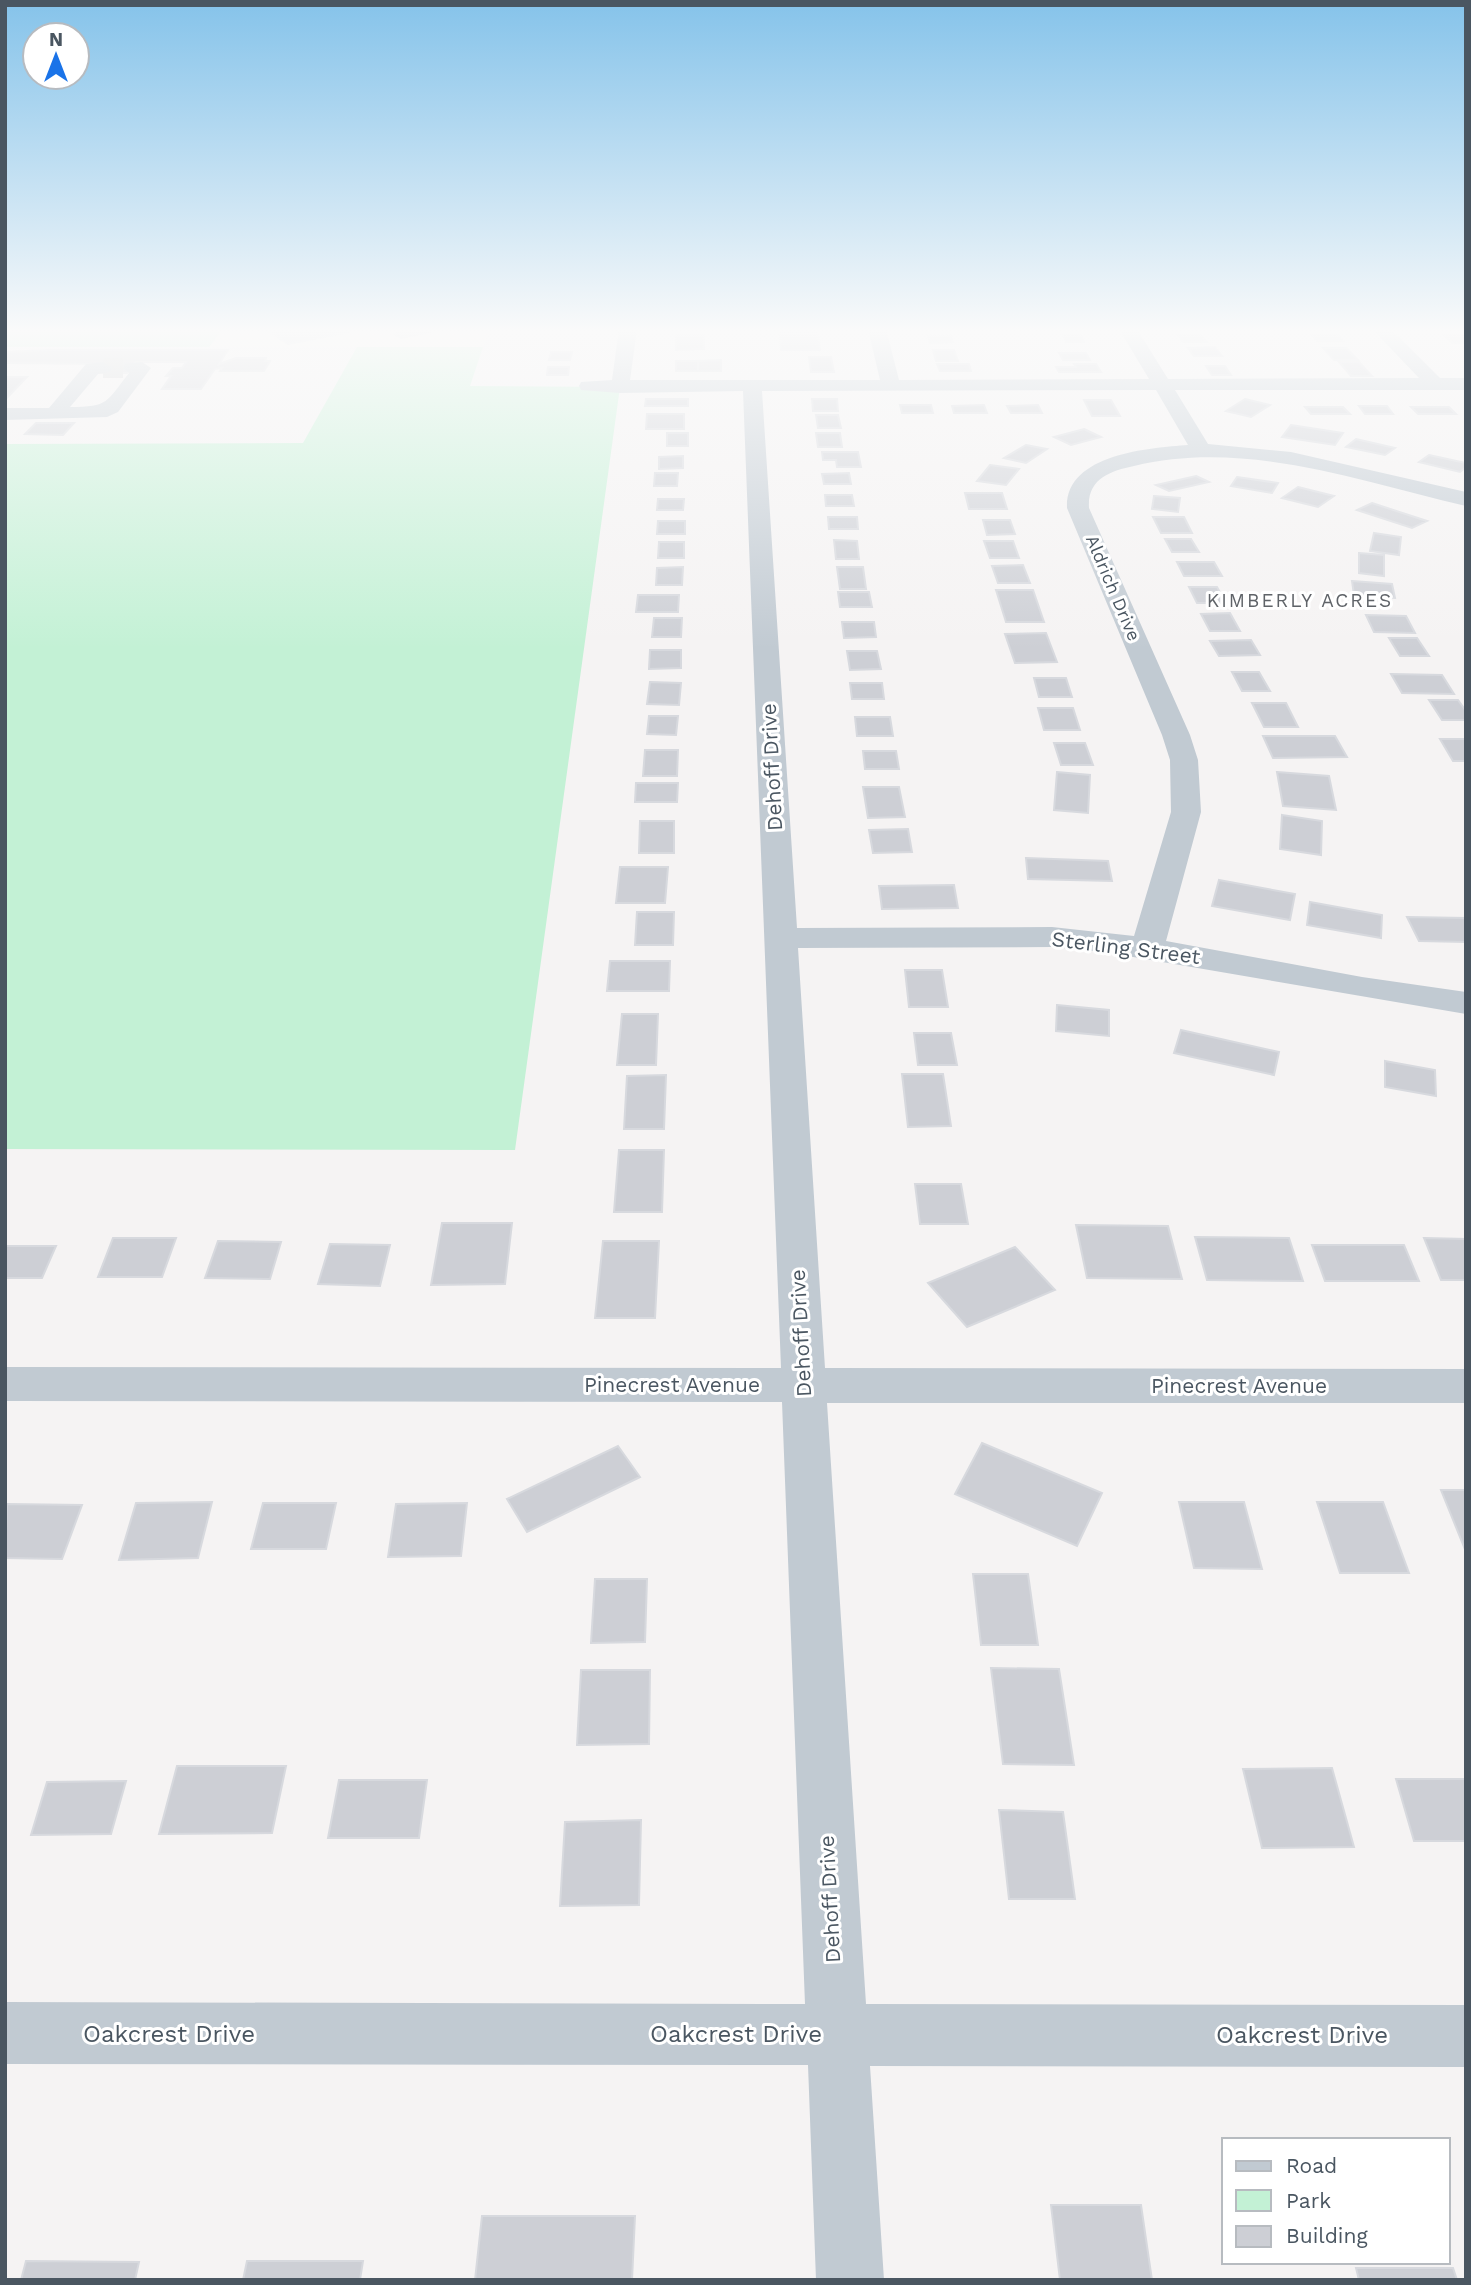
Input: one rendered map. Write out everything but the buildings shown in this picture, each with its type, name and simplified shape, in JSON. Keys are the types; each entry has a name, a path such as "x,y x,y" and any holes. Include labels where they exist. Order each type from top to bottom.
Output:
{"street":[{"name":"Dehoff Drive","path":"755,436 850,2280"},
{"path":"1193,436 1201,450 1284,458 1466,499"},
{"name":"Aldrich Drive","path":"1147,948 1186,812 1188,785 1176,734 1078,508 1077,494 1086,479 1108,466 1155,453 1201,450"},
{"name":"Sterling Street","path":"782,938 1052,937 1147,948 1466,1003"},
{"name":"Pinecrest Avenue","path":"5,1384 1466,1386"},
{"name":"Oakcrest Drive","path":"5,2034 1466,2036"}],"green space":[{"path":"307,436 613,436 515,1150 5,1149 5,444 303,443"}],"district":[{"name":"KIMBERLY ACRES","path":"1300,600"}]}
